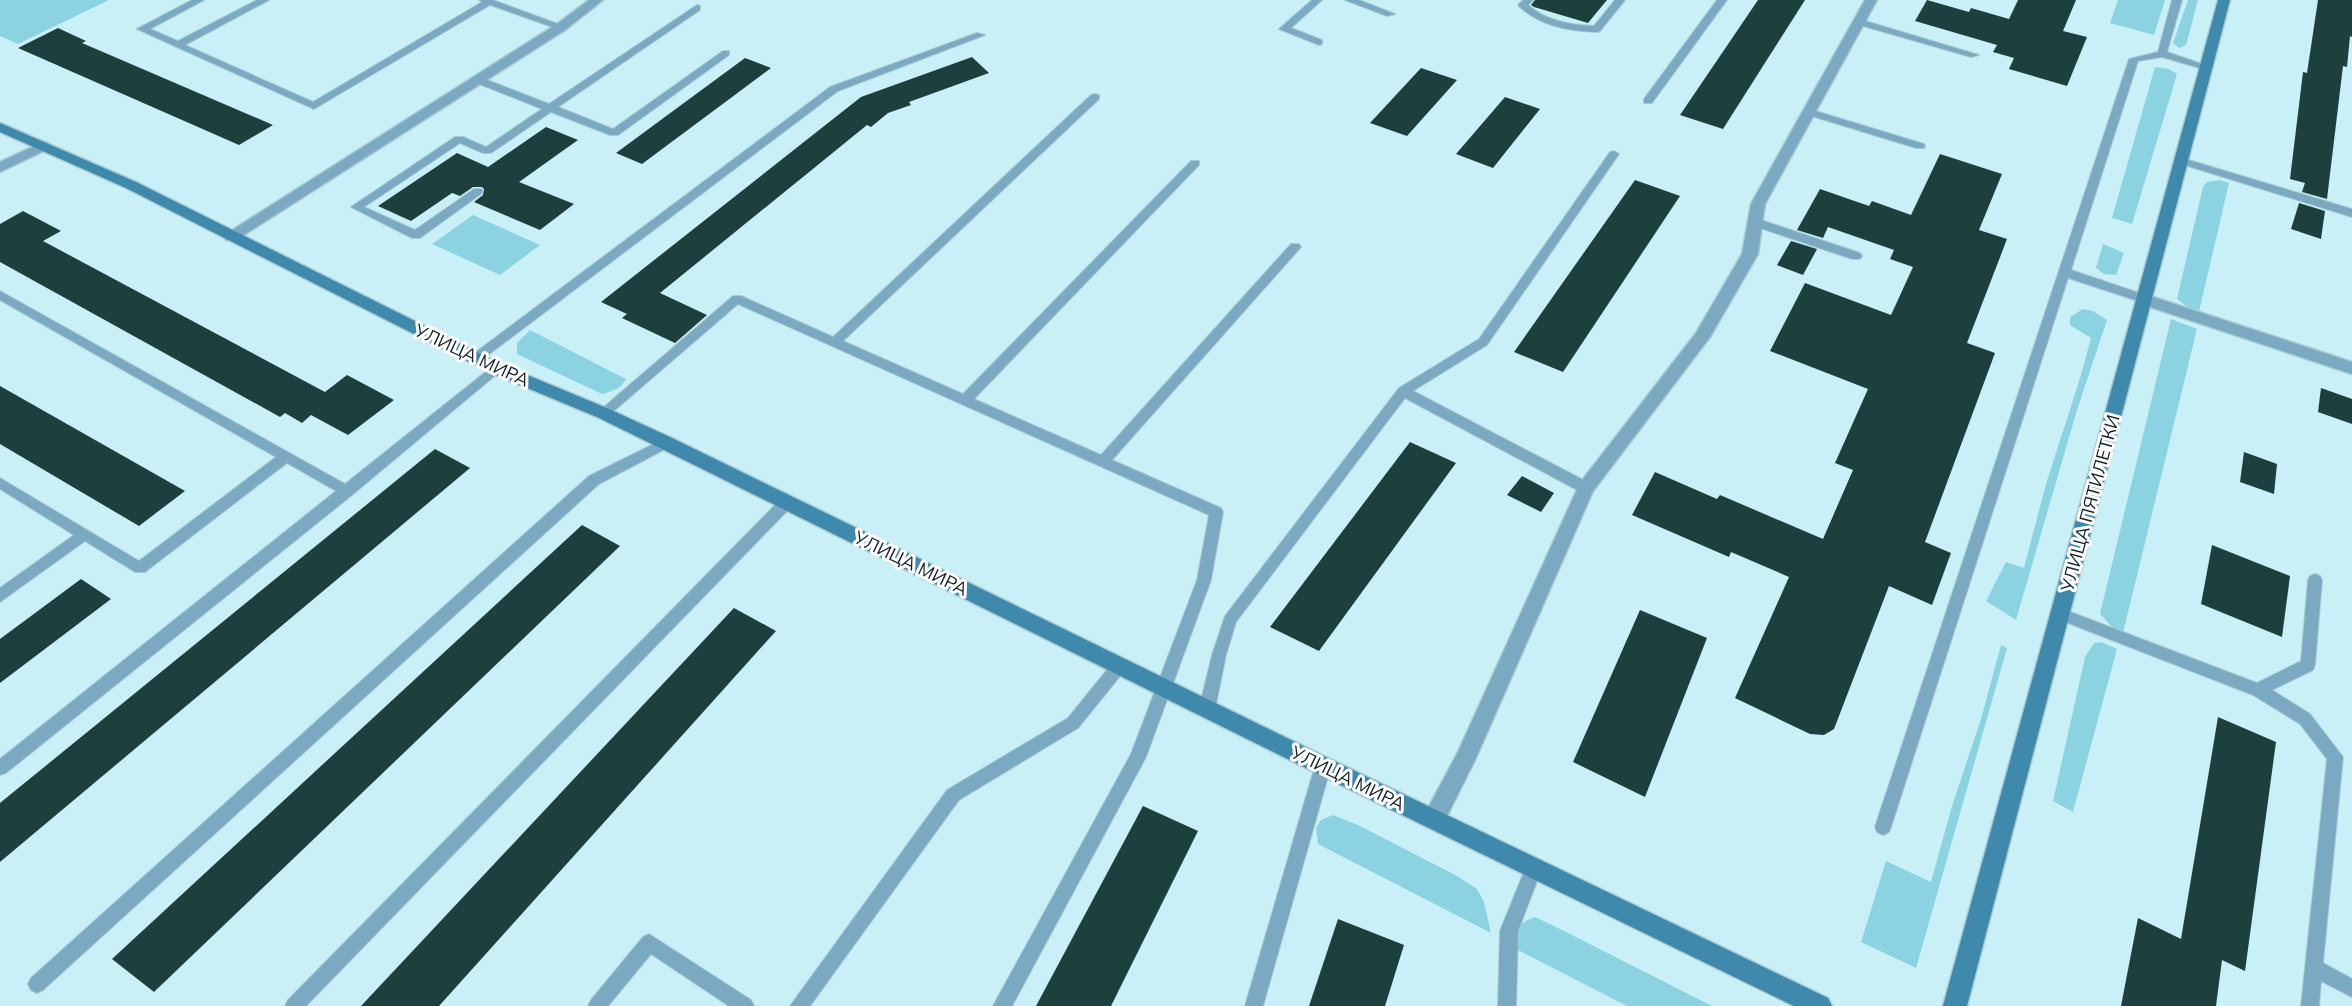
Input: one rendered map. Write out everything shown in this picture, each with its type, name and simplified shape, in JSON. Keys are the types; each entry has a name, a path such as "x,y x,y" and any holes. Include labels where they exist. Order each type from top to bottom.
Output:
{"main road":[{"name":"УЛИЦА ПЯТИЛЕТКИ","path":"1955,1006 2224,0"},
{"name":"УЛИЦА МИРА","path":"0,127 131,185 497,369 603,413 666,443 1323,766 1820,1006"}],"street":[{"path":"231,237 561,27 597,0"},
{"path":"1434,819 1466,758 1586,488 1702,337 1750,254 1758,204 1871,0"},
{"path":"0,168 43,146"},
{"path":"2144,299 2352,368"}],"lane":[{"path":"199,0 142,29 314,106 487,1 561,27"},
{"path":"178,45 264,0"},
{"path":"1317,0 1284,30 1319,42"},
{"path":"1350,0 1390,14"},
{"path":"1528,0 1523,5 1531,14 1580,29 1597,29 1620,0"},
{"path":"1648,101 1722,0"},
{"path":"2163,54 2177,0"},
{"path":"478,191 416,234 356,207 459,139 487,151 697,8"},
{"path":"1859,22 1974,55"},
{"path":"476,358 834,89 980,35"},
{"path":"478,80 614,133 726,53"},
{"path":"1883,827 2066,273 2134,59 2163,54 2206,67"},
{"path":"835,342 1095,97"},
{"path":"1809,112 1920,146"},
{"path":"1207,709 1219,655 1230,620 1403,391 1483,342 1614,153"},
{"path":"2182,161 2352,213"},
{"path":"964,400 1195,163"},
{"path":"1755,222 1856,256"},
{"path":"1103,462 1295,247"},
{"path":"2066,273 2144,299"},
{"path":"0,295 346,491"},
{"path":"603,413 737,299 1216,512 1204,580 1138,757 1002,1006"},
{"path":"0,768 497,369"},
{"path":"1403,391 1586,488"},
{"path":"37,984 594,480 666,443"},
{"path":"0,483 140,568 286,457"},
{"path":"294,1006 787,502"},
{"path":"0,596 85,534"},
{"path":"2258,690 2308,665 2315,580"},
{"path":"2060,614 2258,690 2305,719 2335,757 2310,1006"},
{"path":"799,1006 953,795 1073,723 1120,665"},
{"path":"1254,1006 1323,766"},
{"path":"1507,1006 1509,931 1534,868"},
{"path":"597,1006 649,943 745,1006"},
{"path":"2314,968 2352,988"}],"shaded area":[{"path":"0,0 109,0 18,44 0,36"},
{"path":"2118,0 2165,0 2154,35 2110,23"},
{"path":"2188,0 2198,0 2186,45 2179,48 2173,43"},
{"path":"2155,67 2169,69 2177,74 2132,224 2112,218"},
{"path":"2220,180 2229,183 2199,312 2177,299 2203,187 2207,182"},
{"path":"473,215 540,245 500,275 432,244"},
{"path":"2103,244 2124,253 2116,275 2104,274 2096,268"},
{"path":"2083,309 2093,311 2107,320 2077,410 2016,620 1986,601 2006,562 2024,568 2046,484 2091,338 2070,325 2070,317"},
{"path":"2171,319 2197,329 2123,633 2114,629 2100,614"},
{"path":"530,330 626,379 613,391 602,394 517,354 517,343"},
{"path":"2101,642 2117,649 2073,812 2053,801 2085,657 2094,643"},
{"path":"2001,645 2007,648 1916,968 1861,942 1886,861 1931,882"},
{"path":"1333,815 1358,825 1457,876 1477,889 1484,902 1491,933 1318,844 1316,828 1321,820"},
{"path":"1535,917 1712,1006 1627,1006 1514,948 1514,936 1518,928"}],"building":[{"path":"1535,0 1607,0 1588,23 1534,7 1531,5"},
{"path":"1758,0 1805,0 1723,129 1680,115"},
{"path":"1927,0 1969,12 1971,8 2009,19 2018,0 2076,0 2063,31 2087,37 2067,86 2009,69 2014,58 1993,52 1997,45 1915,21"},
{"path":"2318,0 2352,0 2352,37 2350,36 2347,67 2343,66 2327,199 2302,192 2305,183 2290,179 2303,72 2307,73"},
{"path":"58,28 86,41 82,43 273,125 239,145 18,48"},
{"path":"972,57 989,73 909,102 911,105 888,113 871,127 867,125 660,293 707,315 675,343 622,318 627,314 601,302 861,97"},
{"path":"745,58 771,68 642,164 616,153"},
{"path":"1421,68 1457,80 1407,136 1370,123"},
{"path":"1505,97 1540,109 1493,168 1456,154"},
{"path":"546,127 578,140 519,182 574,204 540,230 474,202 483,195 482,187 473,187 460,196 452,193 411,221 378,206 457,153 488,167"},
{"path":"1940,154 2002,174 1979,230 2007,239 1967,343 1995,353 1925,542 1951,553 1932,605 1889,586 1834,729 1824,735 1810,734 1735,698 1789,577 1731,552 1729,557 1632,515 1655,472 1717,499 1720,495 1823,539 1853,470 1835,463 1868,389 1770,351 1805,283 1891,315 1913,267 1890,259 1894,250 1828,227 1823,238 1797,230 1820,189 1869,206 1872,201 1911,215"},
{"path":"1635,180 1680,196 1563,372 1514,352"},
{"path":"2299,203 2325,211 2321,239 2291,229"},
{"path":"23,211 61,231 43,241 325,392 347,375 394,400 348,435 311,415 302,423 285,413 280,417 0,262 0,224"},
{"path":"1791,241 1817,249 1803,275 1777,265"},
{"path":"0,386 185,491 139,526 0,444"},
{"path":"2321,388 2352,399 2352,424 2318,412"},
{"path":"1410,442 1456,463 1319,651 1270,627"},
{"path":"435,449 470,468 0,862 0,803"},
{"path":"2244,452 2277,464 2274,494 2240,482"},
{"path":"1522,476 1554,493 1541,512 1507,495"},
{"path":"582,525 620,546 154,992 112,959"},
{"path":"2212,545 2290,576 2282,637 2201,604"},
{"path":"81,579 111,599 0,683 0,639"},
{"path":"734,608 776,631 439,1006 361,1006"},
{"path":"1640,610 1707,638 1645,797 1573,762"},
{"path":"2218,717 2276,742 2245,971 2222,960 2216,1006 2121,1006 2138,918 2181,939"},
{"path":"1143,806 1198,831 1111,1006 1036,1006"},
{"path":"1338,919 1404,945 1385,1006 1309,1006"}]}
